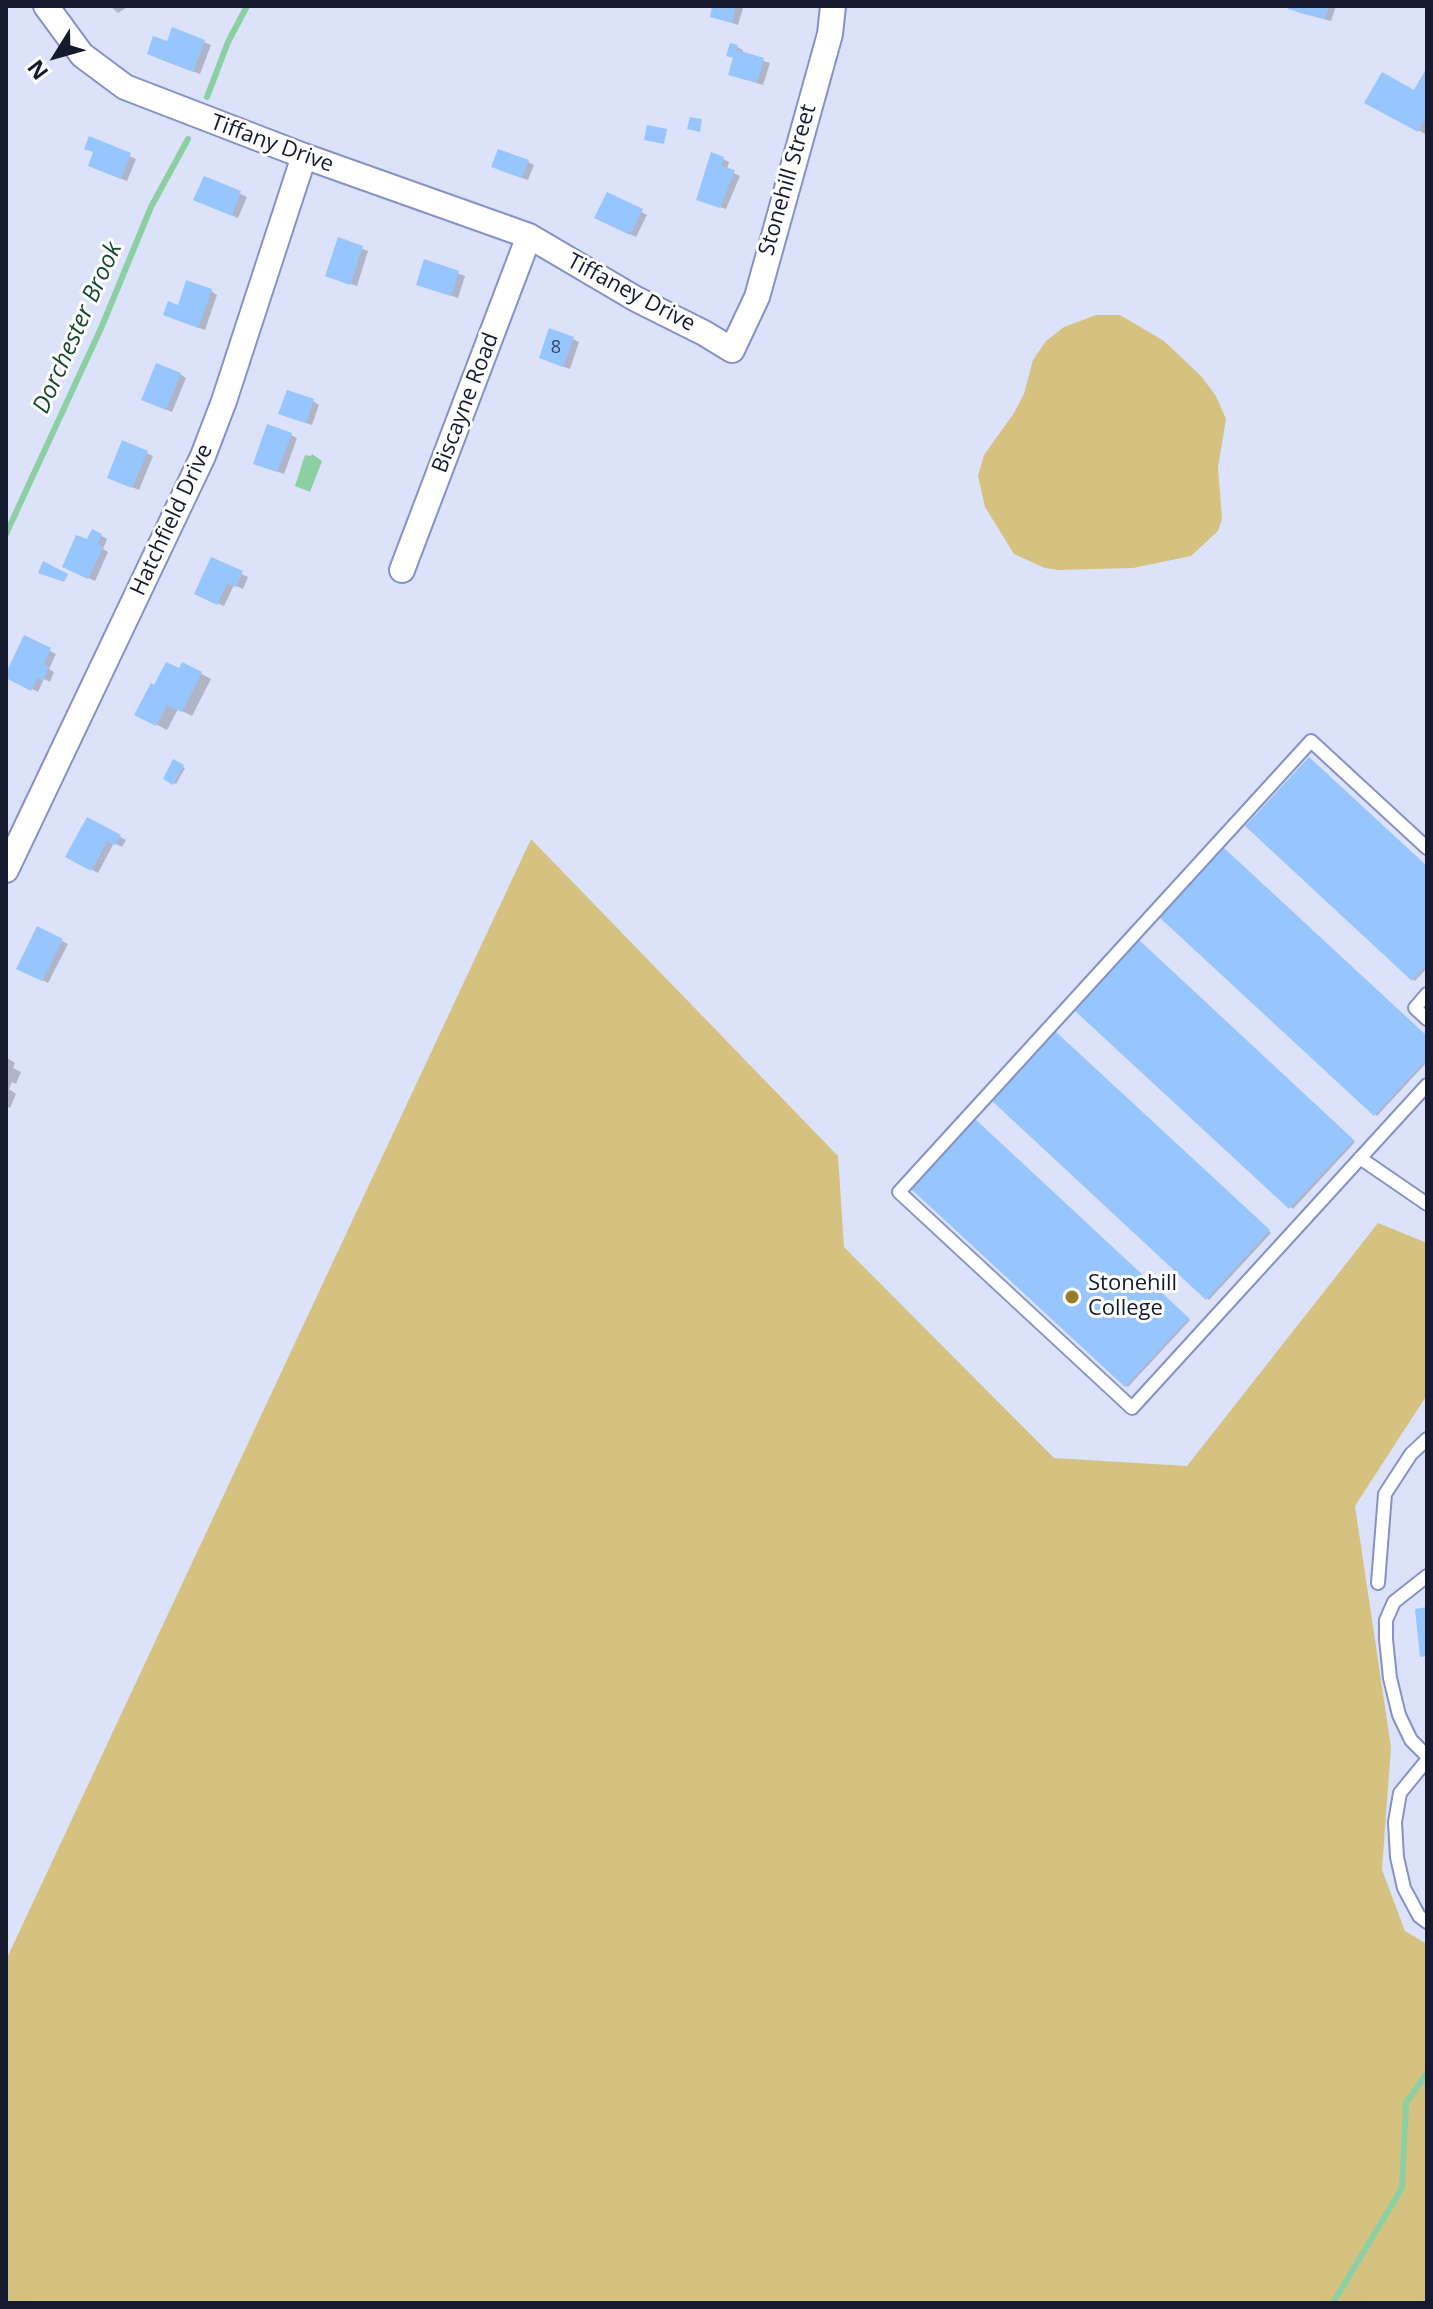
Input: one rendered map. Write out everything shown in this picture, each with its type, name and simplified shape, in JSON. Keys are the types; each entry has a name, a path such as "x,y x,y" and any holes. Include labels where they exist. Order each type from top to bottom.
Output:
{"street":[{"name":"Tiffany Drive","path":"46,6 82,55 125,87 304,156 529,236"},
{"name":"Stonehill Street","path":"732,350 757,297 830,34 833,6"},
{"name":"Hatchfield Drive","path":"6,870 203,456 304,156"},
{"name":"Tiffaney Drive","path":"529,236 636,299 732,350"},
{"name":"Biscayne Road","path":"402,570 529,236"}],"lane":[{"path":"1427,848 1311,741 899,1192 1132,1408 1427,1085"},
{"path":"1427,994 1415,1008 1427,1019"},
{"path":"1360,1158 1427,1204"},
{"path":"1378,1583 1385,1494 1411,1454 1427,1439"},
{"path":"1427,1576 1394,1602 1386,1620 1390,1678 1399,1715 1411,1740 1427,1758 1400,1793 1395,1822 1397,1857 1404,1888 1419,1916 1427,1922"}],"shaded area":[{"path":"1096,315 1120,315 1164,341 1201,376 1216,396 1226,419 1218,467 1222,519 1218,531 1191,556 1133,568 1045,568 1014,554 985,507 978,476 984,455 1024,394 1033,360 1046,341 1064,327"},
{"path":"312,454 322,461 310,492 295,486 305,455"},
{"name":"Stonehill College","path":"531,839 838,1156 844,1247 1054,1458 1187,1466 1378,1223 1427,1243 1427,1395 1355,1506 1391,1747 1382,1870 1405,1931 1427,1944 1427,2303 6,2303 6,1960"}],"building":[{"path":"712,6 736,6 732,23 710,17"},
{"path":"1289,6 1329,6 1325,19 1288,9"},
{"path":"172,27 205,40 193,72 147,54 153,36 167,41"},
{"path":"730,43 738,45 737,50 764,58 757,83 728,75 733,58 726,56"},
{"path":"1427,67 1427,116 1418,132 1364,103 1382,72 1414,90"},
{"path":"690,117 702,119 700,132 687,129"},
{"path":"647,125 667,129 664,144 644,140"},
{"path":"89,136 131,153 121,179 88,166 93,152 84,149"},
{"path":"498,149 529,160 522,178 491,167"},
{"path":"711,152 724,157 721,166 735,170 720,208 696,200"},
{"path":"204,176 241,191 232,216 193,200"},
{"path":"607,192 643,209 630,235 594,218"},
{"path":"338,237 363,246 350,285 325,276"},
{"path":"424,259 459,271 451,296 416,285"},
{"path":"186,280 212,289 198,328 163,315 168,301 178,305"},
{"path":"549,328 574,337 563,367 539,358"},
{"path":"156,363 181,373 166,410 141,400"},
{"path":"287,390 314,399 306,423 278,414"},
{"path":"267,424 292,433 277,472 253,464"},
{"path":"122,440 148,451 132,488 107,478"},
{"path":"92,529 102,534 98,544 103,547 88,579 62,567 76,535 87,539"},
{"path":"211,557 243,571 236,587 227,583 217,605 194,594"},
{"path":"43,561 68,574 64,582 38,573"},
{"path":"24,635 51,648 44,664 49,667 43,681 37,678 31,691 6,678"},
{"path":"166,662 179,668 182,662 202,672 182,712 167,705 156,726 134,715"},
{"path":"1309,757 1427,866 1427,965 1412,981 1245,826"},
{"path":"173,759 184,765 173,785 163,779"},
{"path":"87,817 121,835 115,845 107,842 91,871 65,857"},
{"path":"1223,847 1427,1036 1427,1059 1374,1116 1159,917"},
{"path":"37,926 63,939 42,981 16,969"},
{"path":"1139,940 1354,1140 1289,1209 1074,1010"},
{"path":"1055,1031 1270,1230 1206,1300 991,1100"},
{"path":"974,1118 1189,1318 1125,1387 910,1188"},
{"path":"1427,1607 1427,1656 1420,1657 1415,1609"}],"waterway":[{"name":"Dorchester Brook","path":"207,97 228,42 247,6"},
{"name":"Dorchester Brook","path":"6,534 102,326 151,207 188,139"},
{"path":"1333,2303 1402,2188 1406,2103 1427,2073"}],"place":[{"name":"Stonehill College","path":"1072,1297"}]}
